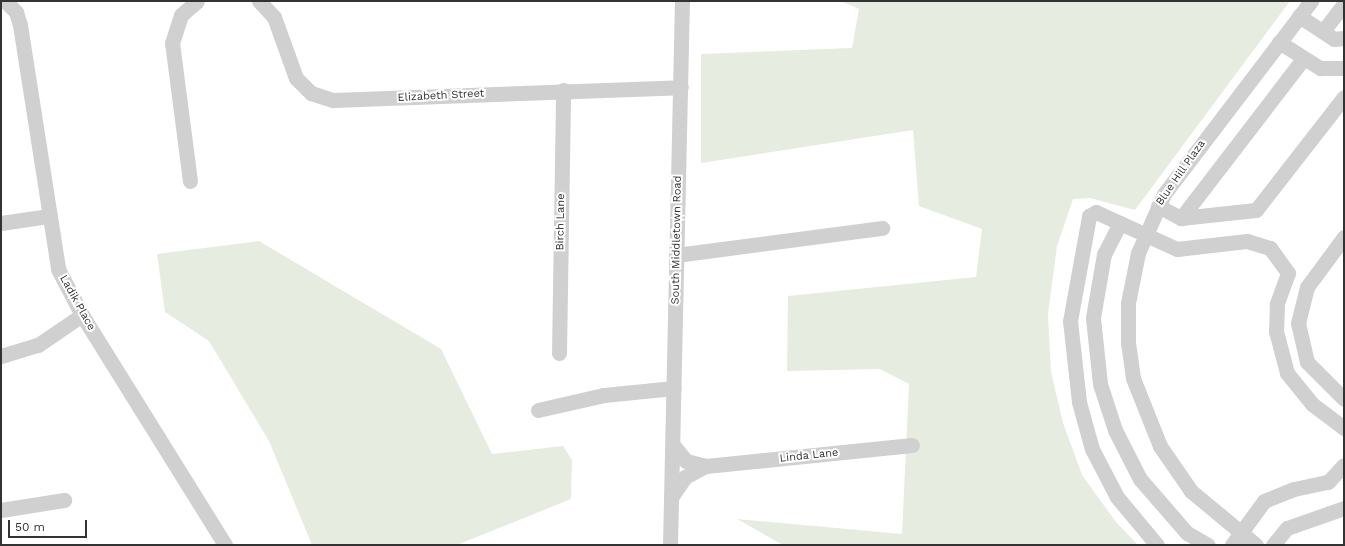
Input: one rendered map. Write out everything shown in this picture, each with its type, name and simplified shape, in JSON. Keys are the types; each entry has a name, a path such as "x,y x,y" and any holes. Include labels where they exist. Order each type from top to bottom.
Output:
{"street":[{"path":"190,181 172,43 181,15 197,1"},
{"name":"Elizabeth Street","path":"259,1 274,17 296,78 311,93 322,98 345,101 563,90 680,87"},
{"name":"South Middletown Road","path":"670,545 682,1"},
{"name":"Blue Hill Plaza","path":"1256,545 1237,539 1205,504 1180,476 1151,429 1138,396 1130,359 1127,320 1131,279 1145,234 1158,206 1181,170 1311,1"},
{"name":"Ladik Place","path":"8,3 20,25 58,269 82,314 225,545"},
{"path":"1323,32 1344,4"},
{"path":"1300,16 1334,39 1344,38"},
{"path":"1279,42 1303,59 1320,68 1344,68"},
{"path":"1181,218 1303,59"},
{"name":"Birch Lane","path":"559,353 563,90"},
{"path":"1158,206 1181,218 1256,210 1344,98"},
{"path":"1157,545 1117,497 1092,449 1079,402 1070,320 1089,216 1096,212 1177,248 1259,242 1280,257 1288,273 1277,304 1276,331 1287,373 1312,404 1344,428"},
{"path":"1,223 49,216"},
{"path":"1120,223 1104,254 1092,318 1100,384 1115,430 1140,479 1187,533 1208,545"},
{"path":"676,255 882,228"},
{"path":"1344,237 1307,287 1298,323 1307,362 1344,399"},
{"path":"1,356 38,345 82,314"},
{"path":"538,410 604,395 674,388"},
{"name":"Linda Lane","path":"673,445 686,461 706,466 912,445"},
{"path":"1237,539 1264,501 1294,489 1328,482 1344,465"},
{"name":"Linda Lane","path":"672,496 685,477 706,466"},
{"path":"1,510 64,500"},
{"path":"1273,545 1287,528 1344,508"}],"shaded area":[{"path":"841,1 1290,1 1135,210 1090,198 1073,199 1057,246 1048,314 1051,372 1063,423 1082,475 1116,522 1138,545 783,545 737,519 902,534 909,384 880,369 787,371 788,296 976,277 982,229 919,206 913,130 701,163 701,54 852,48 859,9"},
{"path":"259,241 441,349 492,454 563,446 572,460 571,499 457,545 312,545 269,441 209,341 165,312 157,254"}]}
